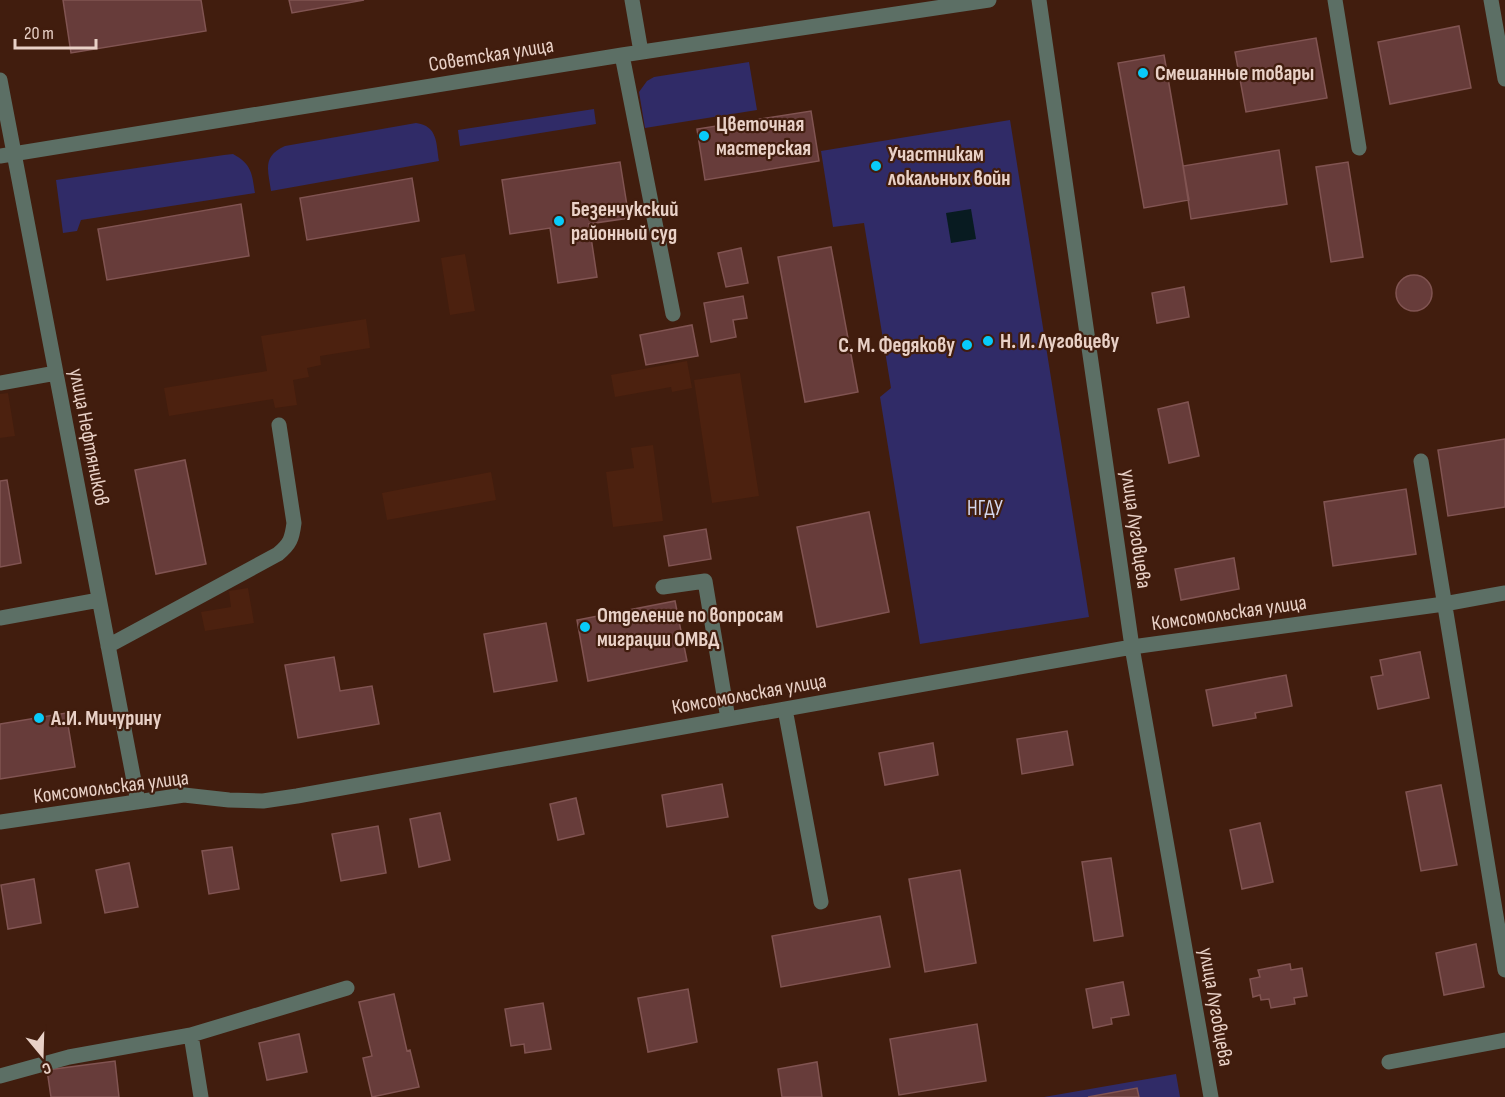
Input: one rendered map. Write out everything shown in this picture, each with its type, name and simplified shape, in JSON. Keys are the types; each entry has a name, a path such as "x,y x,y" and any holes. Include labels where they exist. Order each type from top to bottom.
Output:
{"street":[{"path":"632,0 641,52"},
{"name":"Советская улица","path":"7,155 641,52 989,0"},
{"name":"улица Луговцева","path":"1039,0 1132,647 1211,1097"},
{"path":"1335,0 1359,148"},
{"path":"1491,0 1505,79"},
{"path":"622,55 673,314"},
{"name":"улица Нефтяников","path":"0,80 7,155 56,373 138,802"},
{"path":"0,383 56,373"},
{"path":"108,646 278,554 288,545 293,534 294,523 279,425"},
{"path":"1420,461 1505,970"},
{"path":"663,587 705,581 729,719"},
{"name":"Комсомольская улица","path":"0,822 184,795 263,801 297,796 1132,647 1444,604 1505,593"},
{"path":"0,618 99,600"},
{"path":"785,709 821,902"},
{"path":"0,1076 69,1057 191,1035 347,988"},
{"path":"191,1035 201,1097"},
{"path":"1389,1062 1505,1040"}],"shaded area":[{"path":"465,254 475,311 450,315 441,258"},
{"path":"366,319 370,348 320,356 321,365 307,368 309,377 293,380 297,405 275,408 273,399 169,416 164,388 267,371 261,336"},
{"path":"687,361 692,388 672,392 671,387 615,397 611,375"},
{"path":"740,373 759,496 712,503 694,380"},
{"path":"8,393 15,436 0,438 0,394"},
{"path":"653,445 663,521 613,527 606,472 634,468 631,448"},
{"path":"491,472 496,500 387,520 382,493"},
{"path":"248,588 254,623 205,631 201,612 231,607 229,591"}],"green space":[{"path":"749,62 757,110 645,128 639,92 647,81 654,77"},
{"path":"594,109 596,124 460,146 458,130"},
{"name":"НГДУ","path":"1010,120 1089,617 920,644 880,397 891,388 864,223 833,227 821,151"},
{"path":"416,123 428,128 435,136 439,161 271,191 268,164 273,154 285,146"},
{"path":"233,154 248,166 255,193 81,220 77,231 63,233 56,180"},
{"path":"1176,1074 1180,1097 1044,1097"}],"water":[{"path":"971,209 976,239 951,243 946,213"}],"building":[{"path":"63,0 201,0 206,31 71,53"},
{"path":"289,0 364,0 292,13"},
{"path":"1459,26 1471,88 1390,104 1378,42"},
{"path":"1316,38 1327,98 1246,112 1235,52"},
{"path":"1164,55 1189,200 1144,208 1118,63"},
{"path":"811,111 819,161 705,180 697,129"},
{"path":"1279,150 1287,204 1191,219 1183,166"},
{"name":"Безенчукский районный суд","path":"620,162 629,218 589,224 597,277 558,283 550,228 510,234 502,180"},
{"path":"1348,162 1363,257 1331,262 1316,167"},
{"path":"412,178 419,221 307,240 300,198"},
{"path":"241,204 249,256 107,280 98,229"},
{"path":"831,247 858,392 805,402 778,257"},
{"path":"741,248 748,283 726,287 718,253"},
{"path":"1414,275 1427,280 1432,293 1427,306 1414,311 1401,306 1396,293 1401,280"},
{"path":"1184,287 1189,317 1157,323 1152,293"},
{"path":"743,296 747,318 733,320 736,337 711,342 704,303"},
{"path":"692,325 698,356 646,365 640,335"},
{"path":"1188,402 1199,456 1169,463 1158,409"},
{"path":"1505,439 1505,507 1448,516 1438,450"},
{"path":"185,460 206,564 156,574 135,470"},
{"path":"7,480 21,563 0,567 0,481"},
{"path":"1406,489 1416,554 1333,566 1324,502"},
{"path":"869,512 889,612 817,627 797,527"},
{"path":"706,529 711,559 669,566 664,536"},
{"path":"1234,558 1239,589 1181,600 1175,569"},
{"path":"675,601 687,661 588,681 577,620"},
{"path":"546,623 557,681 494,692 484,634"},
{"path":"1420,652 1429,698 1378,709 1371,677 1383,675 1380,660"},
{"path":"334,657 340,691 372,686 379,724 298,738 285,665"},
{"path":"1286,675 1292,706 1255,713 1256,718 1213,726 1206,690"},
{"path":"66,713 75,767 0,779 0,724"},
{"path":"1067,731 1073,765 1022,774 1017,739"},
{"path":"933,743 938,775 885,785 879,753"},
{"path":"722,784 728,817 667,827 662,795"},
{"path":"1441,785 1457,865 1421,871 1406,792"},
{"path":"576,798 584,834 558,840 550,804"},
{"path":"440,813 450,860 419,867 410,819"},
{"path":"1260,823 1273,882 1242,889 1230,830"},
{"path":"378,826 386,873 341,881 332,834"},
{"path":"232,847 239,889 209,894 202,851"},
{"path":"1111,858 1123,936 1094,941 1082,862"},
{"path":"129,863 138,907 105,913 96,870"},
{"path":"960,870 976,963 925,972 909,879"},
{"path":"34,879 41,923 8,929 1,885"},
{"path":"880,916 890,967 781,987 772,936"},
{"path":"1476,944 1484,987 1444,995 1436,953"},
{"path":"1290,964 1291,970 1302,968 1307,996 1294,998 1295,1004 1271,1008 1269,999 1261,1000 1260,995 1253,997 1250,979 1260,977 1258,970"},
{"path":"1123,982 1129,1015 1111,1018 1112,1024 1093,1028 1086,989"},
{"path":"688,989 697,1042 648,1052 638,998"},
{"path":"394,994 407,1051 410,1050 419,1087 372,1097 363,1058 372,1056 359,1002"},
{"path":"543,1003 551,1049 525,1053 524,1044 511,1046 505,1009"},
{"path":"977,1024 986,1081 899,1095 890,1039"},
{"path":"299,1034 307,1072 267,1080 259,1043"},
{"path":"115,1061 119,1097 51,1097 47,1070"},
{"path":"817,1062 822,1097 782,1097 778,1069"},
{"path":"1137,1088 1139,1097 1088,1097"}],"place":[{"name":"Смешанные товары","path":"1143,73"},
{"name":"Цветочная мастерская","path":"704,136"},
{"name":"Участникам локальных войн","path":"876,166"},
{"name":"Безенчукский районный суд","path":"559,221"},
{"name":"Н. И. Луговцеву","path":"988,341"},
{"name":"С. М. Федякову","path":"967,345"},
{"name":"Отделение по вопросам миграции ОМВД","path":"585,627"},
{"name":"А.И. Мичурину","path":"39,718"}]}
